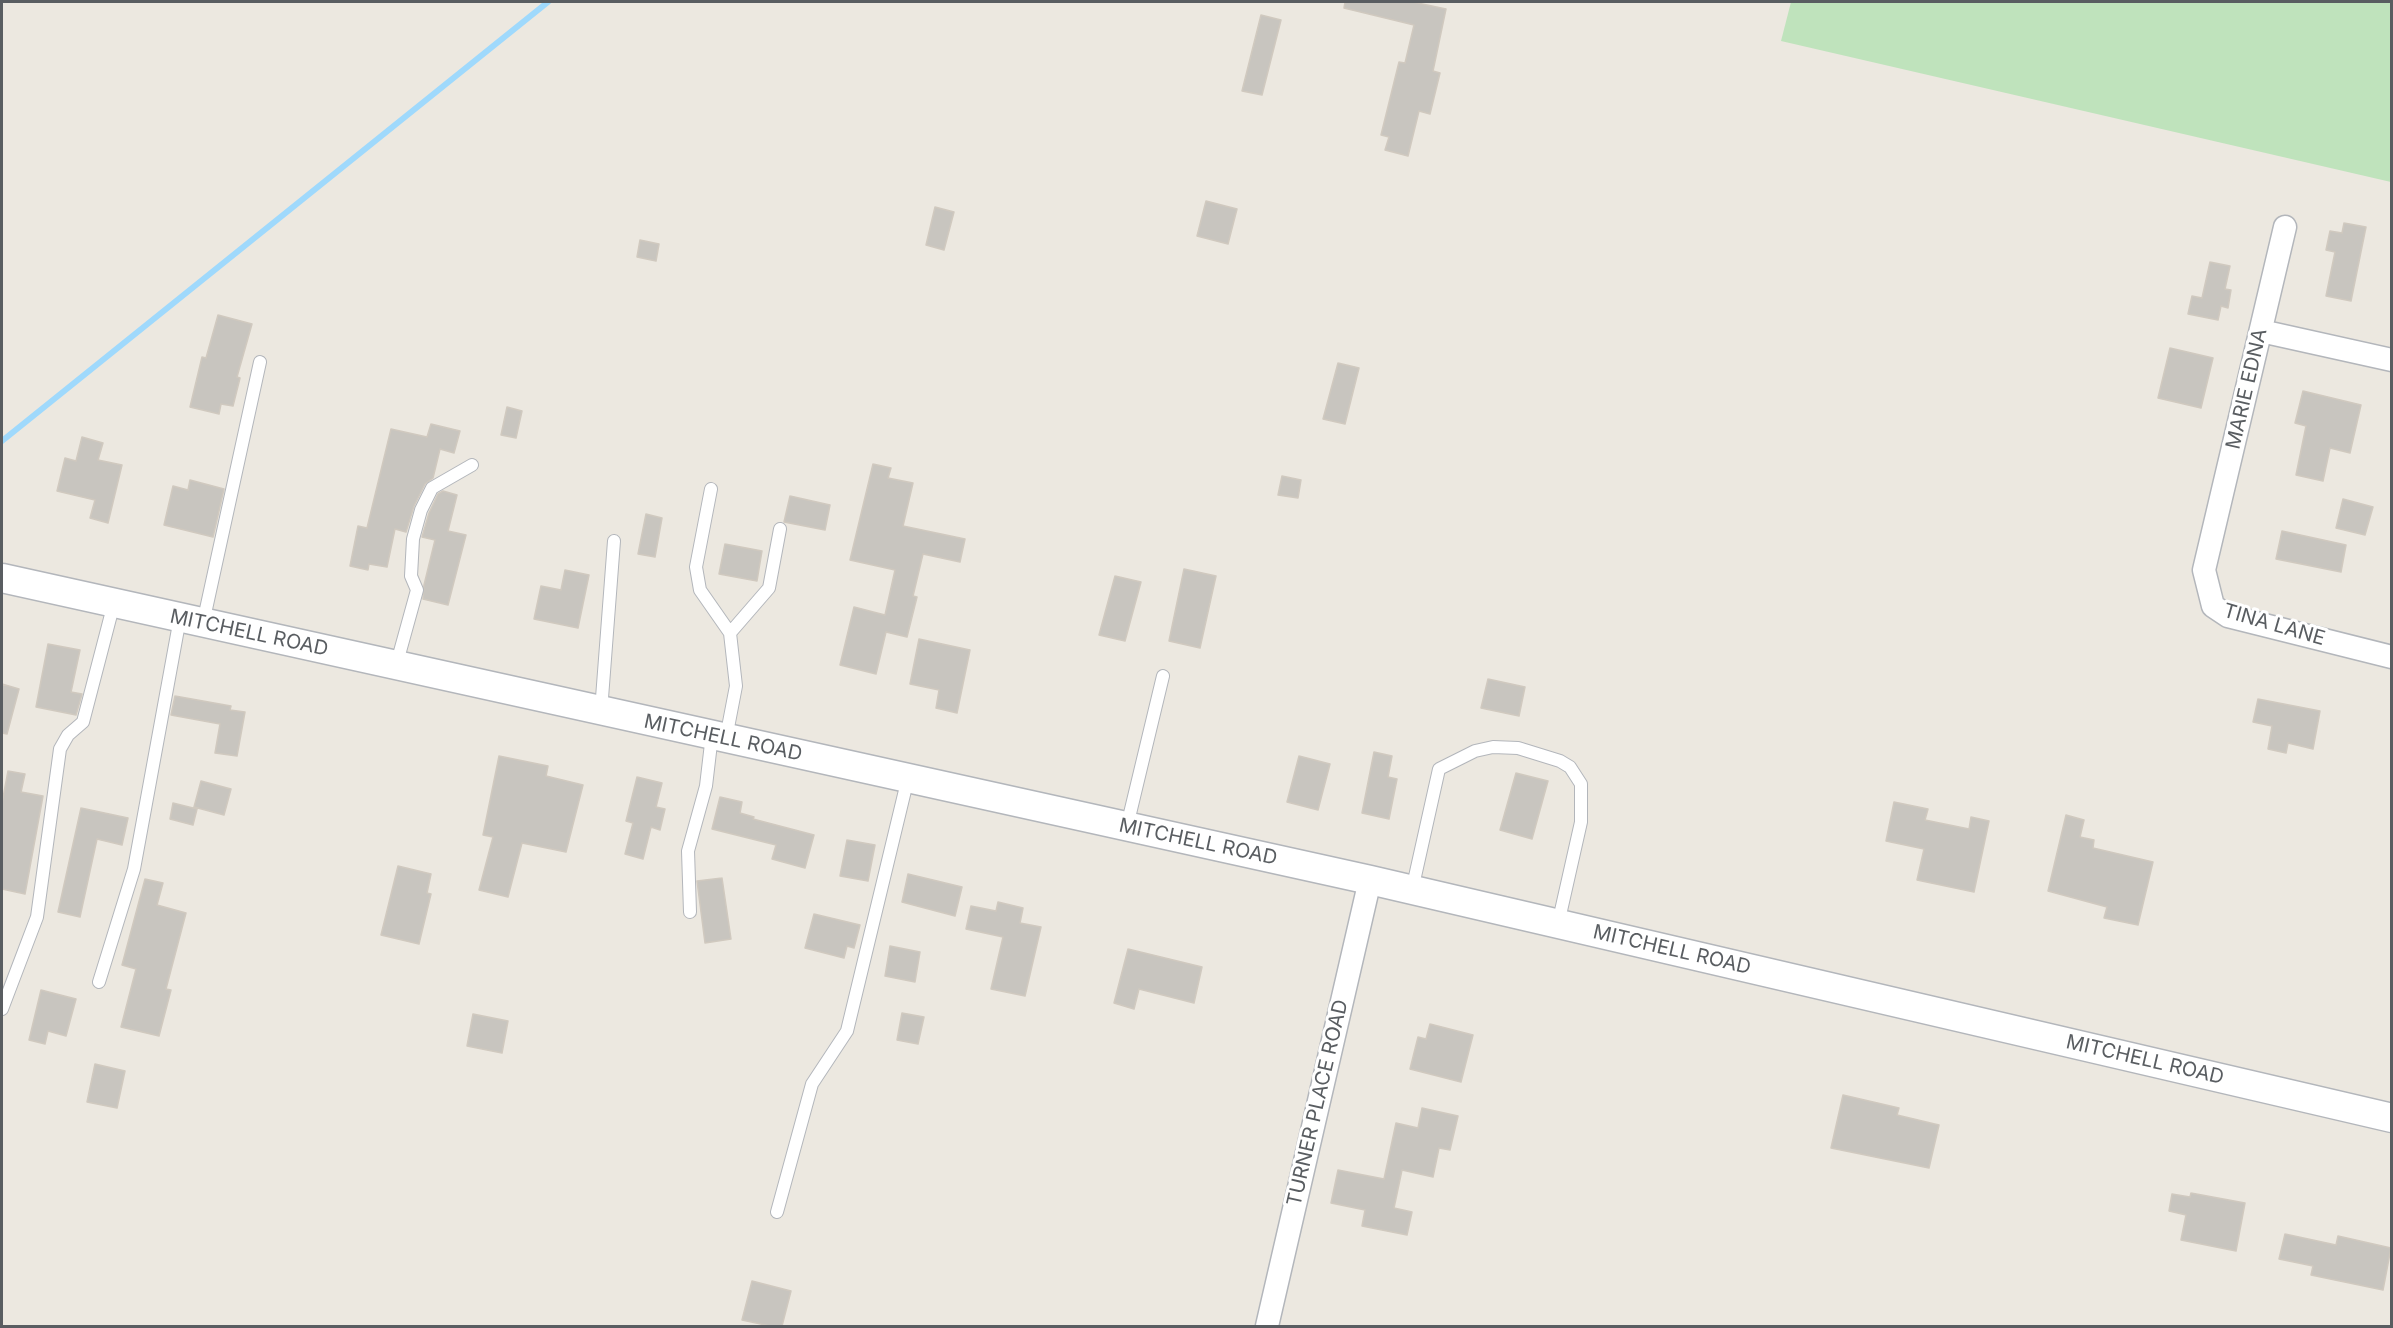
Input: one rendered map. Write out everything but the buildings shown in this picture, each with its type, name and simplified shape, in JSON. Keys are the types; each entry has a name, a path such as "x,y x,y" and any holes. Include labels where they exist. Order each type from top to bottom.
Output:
{"street":[{"name":"MARIE EDNA","path":"2208,550 2285,227"},
{"path":"2261,331 2391,360"},
{"name":"TINA LANE","path":"2208,550 2204,570 2213,606 2228,616 2391,657"},
{"name":"MITCHELL ROAD","path":"2,578 1370,880 2391,1118"},
{"name":"TURNER PLACE ROAD","path":"1267,1326 1370,880"}],"lane":[{"path":"99,982 134,869 191,620 261,362"},
{"path":"396,666 417,590 411,576 413,539 421,510 432,488 472,465"},
{"path":"690,912 688,851 719,737 736,686 730,633 700,590 696,567 711,489"},
{"path":"730,633 769,588 780,529"},
{"path":"601,711 614,541"},
{"path":"2,1009 38,917 60,749 68,735 83,722 114,603"},
{"path":"1127,826 1163,676"},
{"path":"1412,890 1439,769 1475,751 1493,747 1518,748 1560,761 1570,767 1581,784 1581,822 1558,924"},
{"path":"777,1212 812,1084 847,1031 908,778"}],"green space":[{"path":"1791,2 2391,2 2391,182 1781,41"}],"waterway":[{"path":"2,441 548,2"}]}
